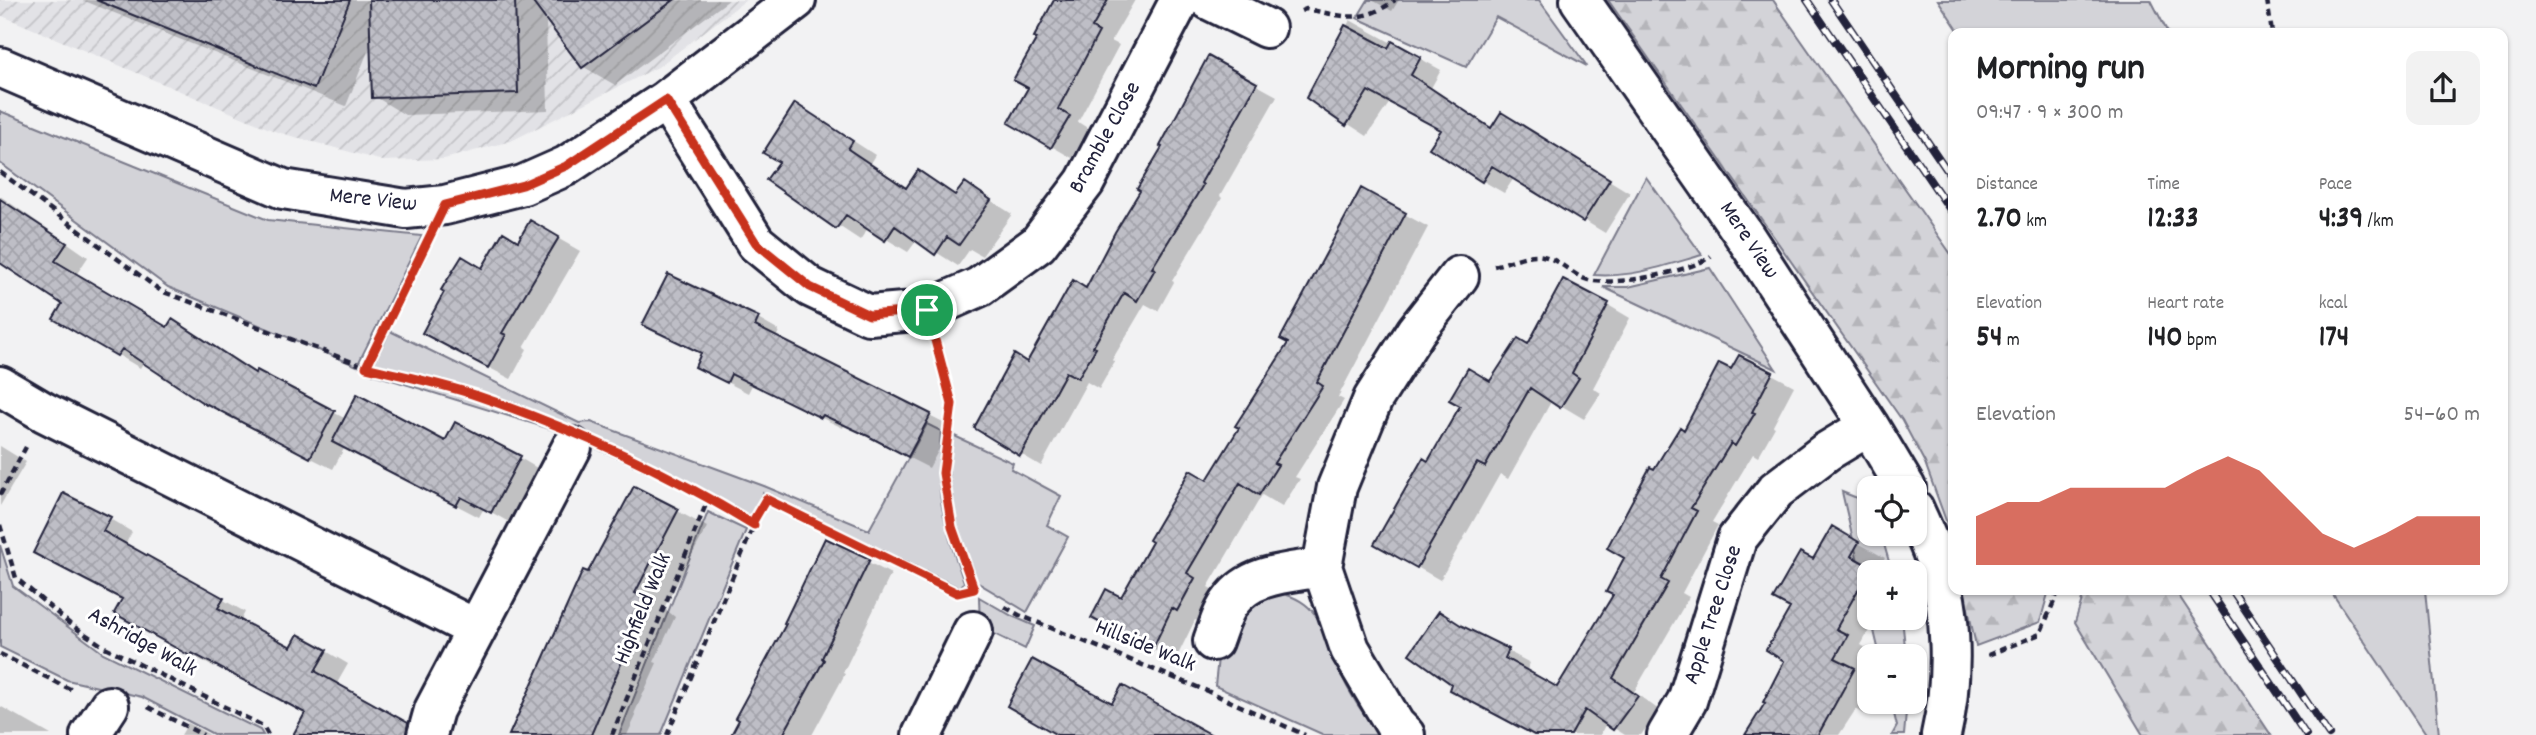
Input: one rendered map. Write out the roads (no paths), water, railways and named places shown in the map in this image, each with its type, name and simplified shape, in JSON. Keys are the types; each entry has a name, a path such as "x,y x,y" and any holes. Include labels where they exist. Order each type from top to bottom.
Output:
{"street":[{"name":"Mere View","path":"0,66 283,189 406,209 445,205 523,185 566,166 666,100 796,0"},
{"name":"Bramble Close","path":"666,100 756,243 810,287 869,315 927,310 979,286 1038,244 1085,182 1180,0"},
{"path":"1209,0 1266,28"},
{"name":"Mere View","path":"1580,0 1742,232 1870,426 1899,476"},
{"path":"1405,735 1395,725 1350,649 1322,567 1337,487 1373,399 1416,331 1459,276"},
{"path":"0,386 44,412 476,629"},
{"name":"Apple Tree Close","path":"1667,735 1686,701 1737,539 1776,490 1826,452 1870,426"},
{"path":"427,735 434,710 577,439"},
{"path":"1927,541 1935,560 1948,620 1949,671 1941,735"},
{"path":"1213,641 1229,602 1247,583 1322,567"},
{"path":"922,735 973,631"}],"railway":[{"path":"1807,0 1948,207"},
{"path":"1831,0 1948,172"},
{"path":"2212,595 2306,735"},
{"path":"2235,595 2329,735"}]}
